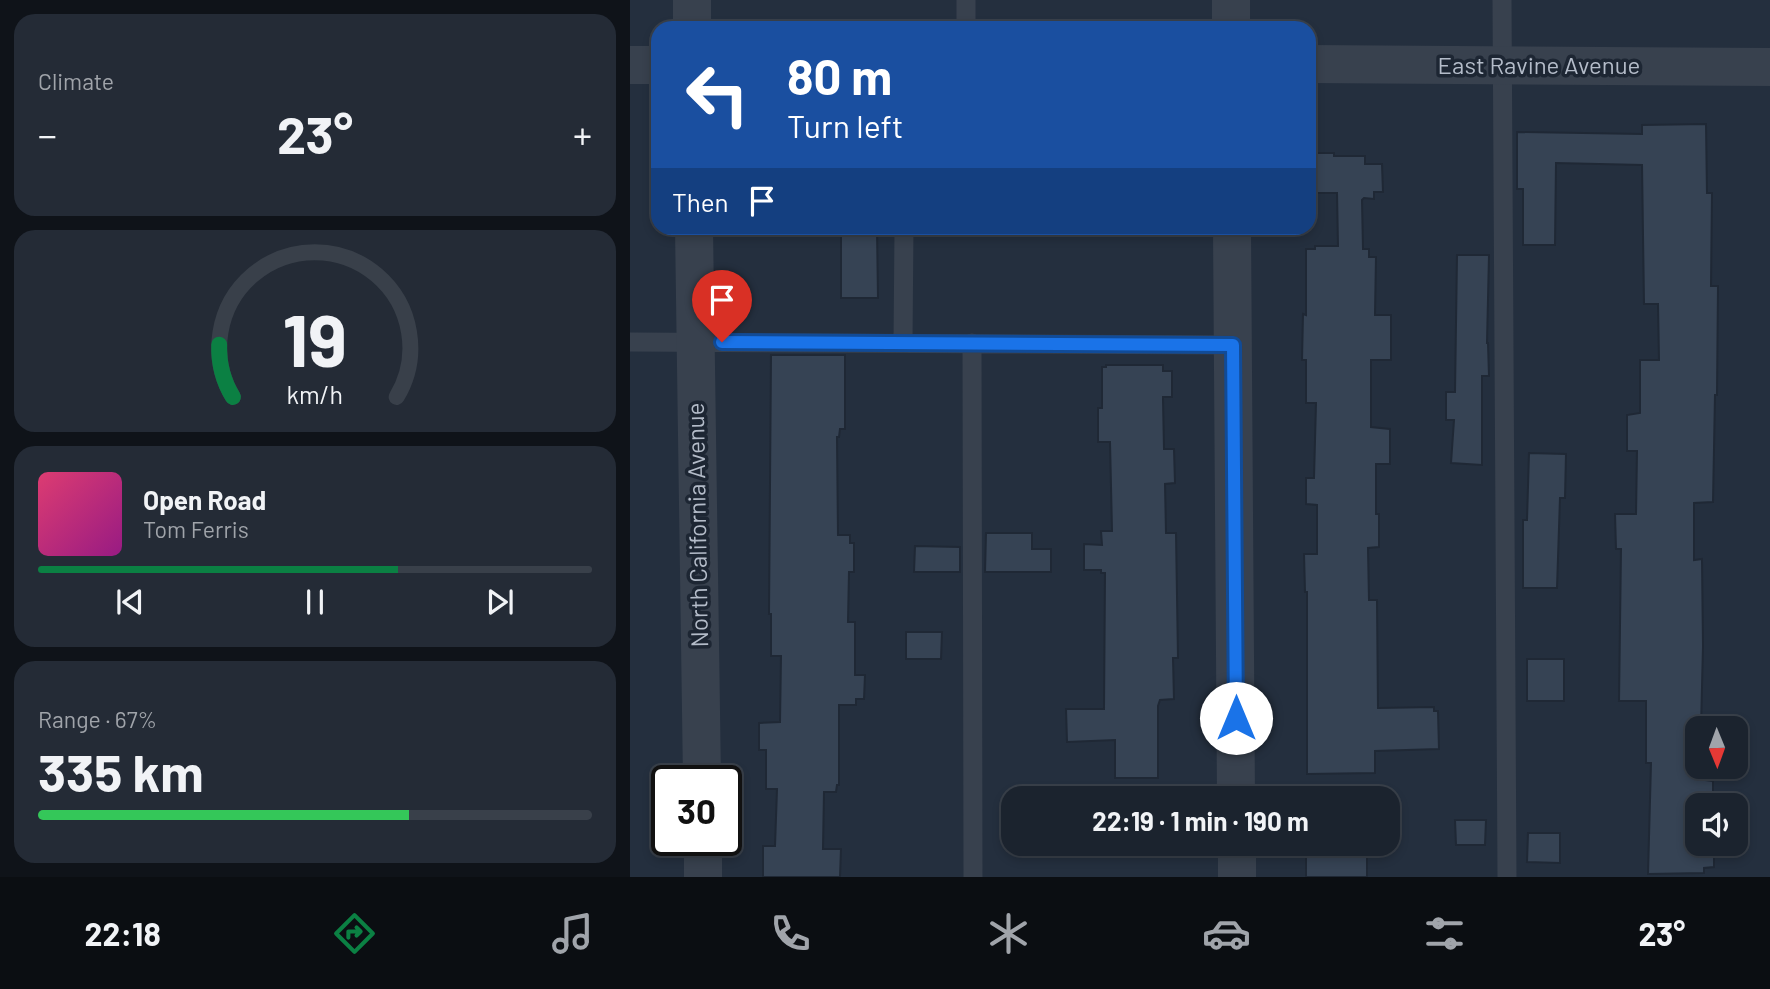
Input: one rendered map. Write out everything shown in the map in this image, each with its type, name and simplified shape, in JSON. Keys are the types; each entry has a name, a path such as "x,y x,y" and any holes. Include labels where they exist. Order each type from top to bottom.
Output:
{"street":[{"path":"692,0 692,21"},
{"path":"1231,0 1231,21"},
{"name":"East Ravine Avenue","path":"1316,64 1770,67"},
{"path":"630,65 651,65"},
{"name":"North California Avenue","path":"694,235 702,765"},
{"path":"1232,235 1236,786"},
{"path":"703,856 703,877"},
{"path":"1237,856 1237,877"}],"lane":[{"path":"966,0 966,21"},
{"path":"1502,0 1507,877"},
{"path":"903,343 904,235"},
{"path":"630,342 1233,345"},
{"path":"972,343 973,877"}],"building":[{"path":"1706,124 1707,193 1712,193 1711,286 1718,286 1713,502 1694,503 1694,560 1702,559 1701,716 1685,716 1685,779 1713,781 1713,793 1685,793 1685,856 1714,856 1714,867 1704,868 1704,873 1648,874 1651,763 1646,763 1646,701 1619,701 1621,549 1616,549 1615,514 1636,514 1637,451 1627,451 1627,415 1640,413 1640,360 1659,360 1658,304 1644,304 1642,165 1556,163 1555,245 1523,245 1523,189 1517,189 1517,132 1642,134 1642,125"},
{"path":"1316,153 1365,156 1365,164 1382,164 1383,192 1374,192 1374,199 1362,200 1363,249 1369,249 1369,257 1376,257 1375,315 1391,315 1391,360 1371,360 1371,427 1390,429 1390,464 1376,464 1379,547 1368,548 1369,600 1377,600 1378,708 1434,707 1434,711 1438,711 1439,749 1375,751 1375,773 1307,774 1307,592 1304,554 1317,554 1317,505 1306,504 1306,478 1314,478 1316,403 1306,403 1306,360 1302,360 1303,314 1306,315 1306,249 1315,249 1315,246 1338,246 1337,193 1316,193"},
{"path":"841,235 877,235 878,298 841,298"},
{"path":"1457,255 1489,255 1489,376 1482,376 1482,465 1451,463 1454,420 1446,420 1446,392 1455,392"},
{"path":"771,355 845,355 845,429 840,429 837,437 838,535 850,535 850,543 854,543 854,572 849,572 848,622 855,622 855,675 865,675 864,699 856,699 856,705 839,705 839,785 836,792 824,792 823,849 841,849 840,877 763,877 763,846 775,846 777,789 766,789 766,750 759,750 759,723 780,722 781,656 771,656 769,614"},
{"path":"1163,365 1163,371 1172,371 1172,397 1163,397 1164,449 1174,449 1175,483 1165,484 1166,533 1176,533 1178,658 1173,658 1174,699 1160,700 1158,706 1158,778 1115,778 1115,740 1067,742 1066,709 1104,709 1105,573 1101,573 1101,570 1084,570 1084,544 1102,545 1101,531 1112,531 1110,442 1098,442 1098,408 1102,408 1102,367"},
{"path":"1529,453 1566,454 1565,498 1560,498 1557,588 1523,588 1523,520 1527,520"},
{"path":"986,533 1032,533 1032,549 1051,549 1051,572 985,572"},
{"path":"915,546 960,547 960,572 914,572"},
{"path":"906,632 942,632 941,659 906,659"},
{"path":"1527,659 1564,659 1564,701 1527,701"},
{"path":"1455,820 1486,820 1485,845 1456,845"},
{"path":"1528,833 1560,833 1560,863 1527,862"},
{"path":"1306,856 1367,856 1367,877 1306,877"}],"route":[{"path":"722,342 1233,345 1236,718"}]}
